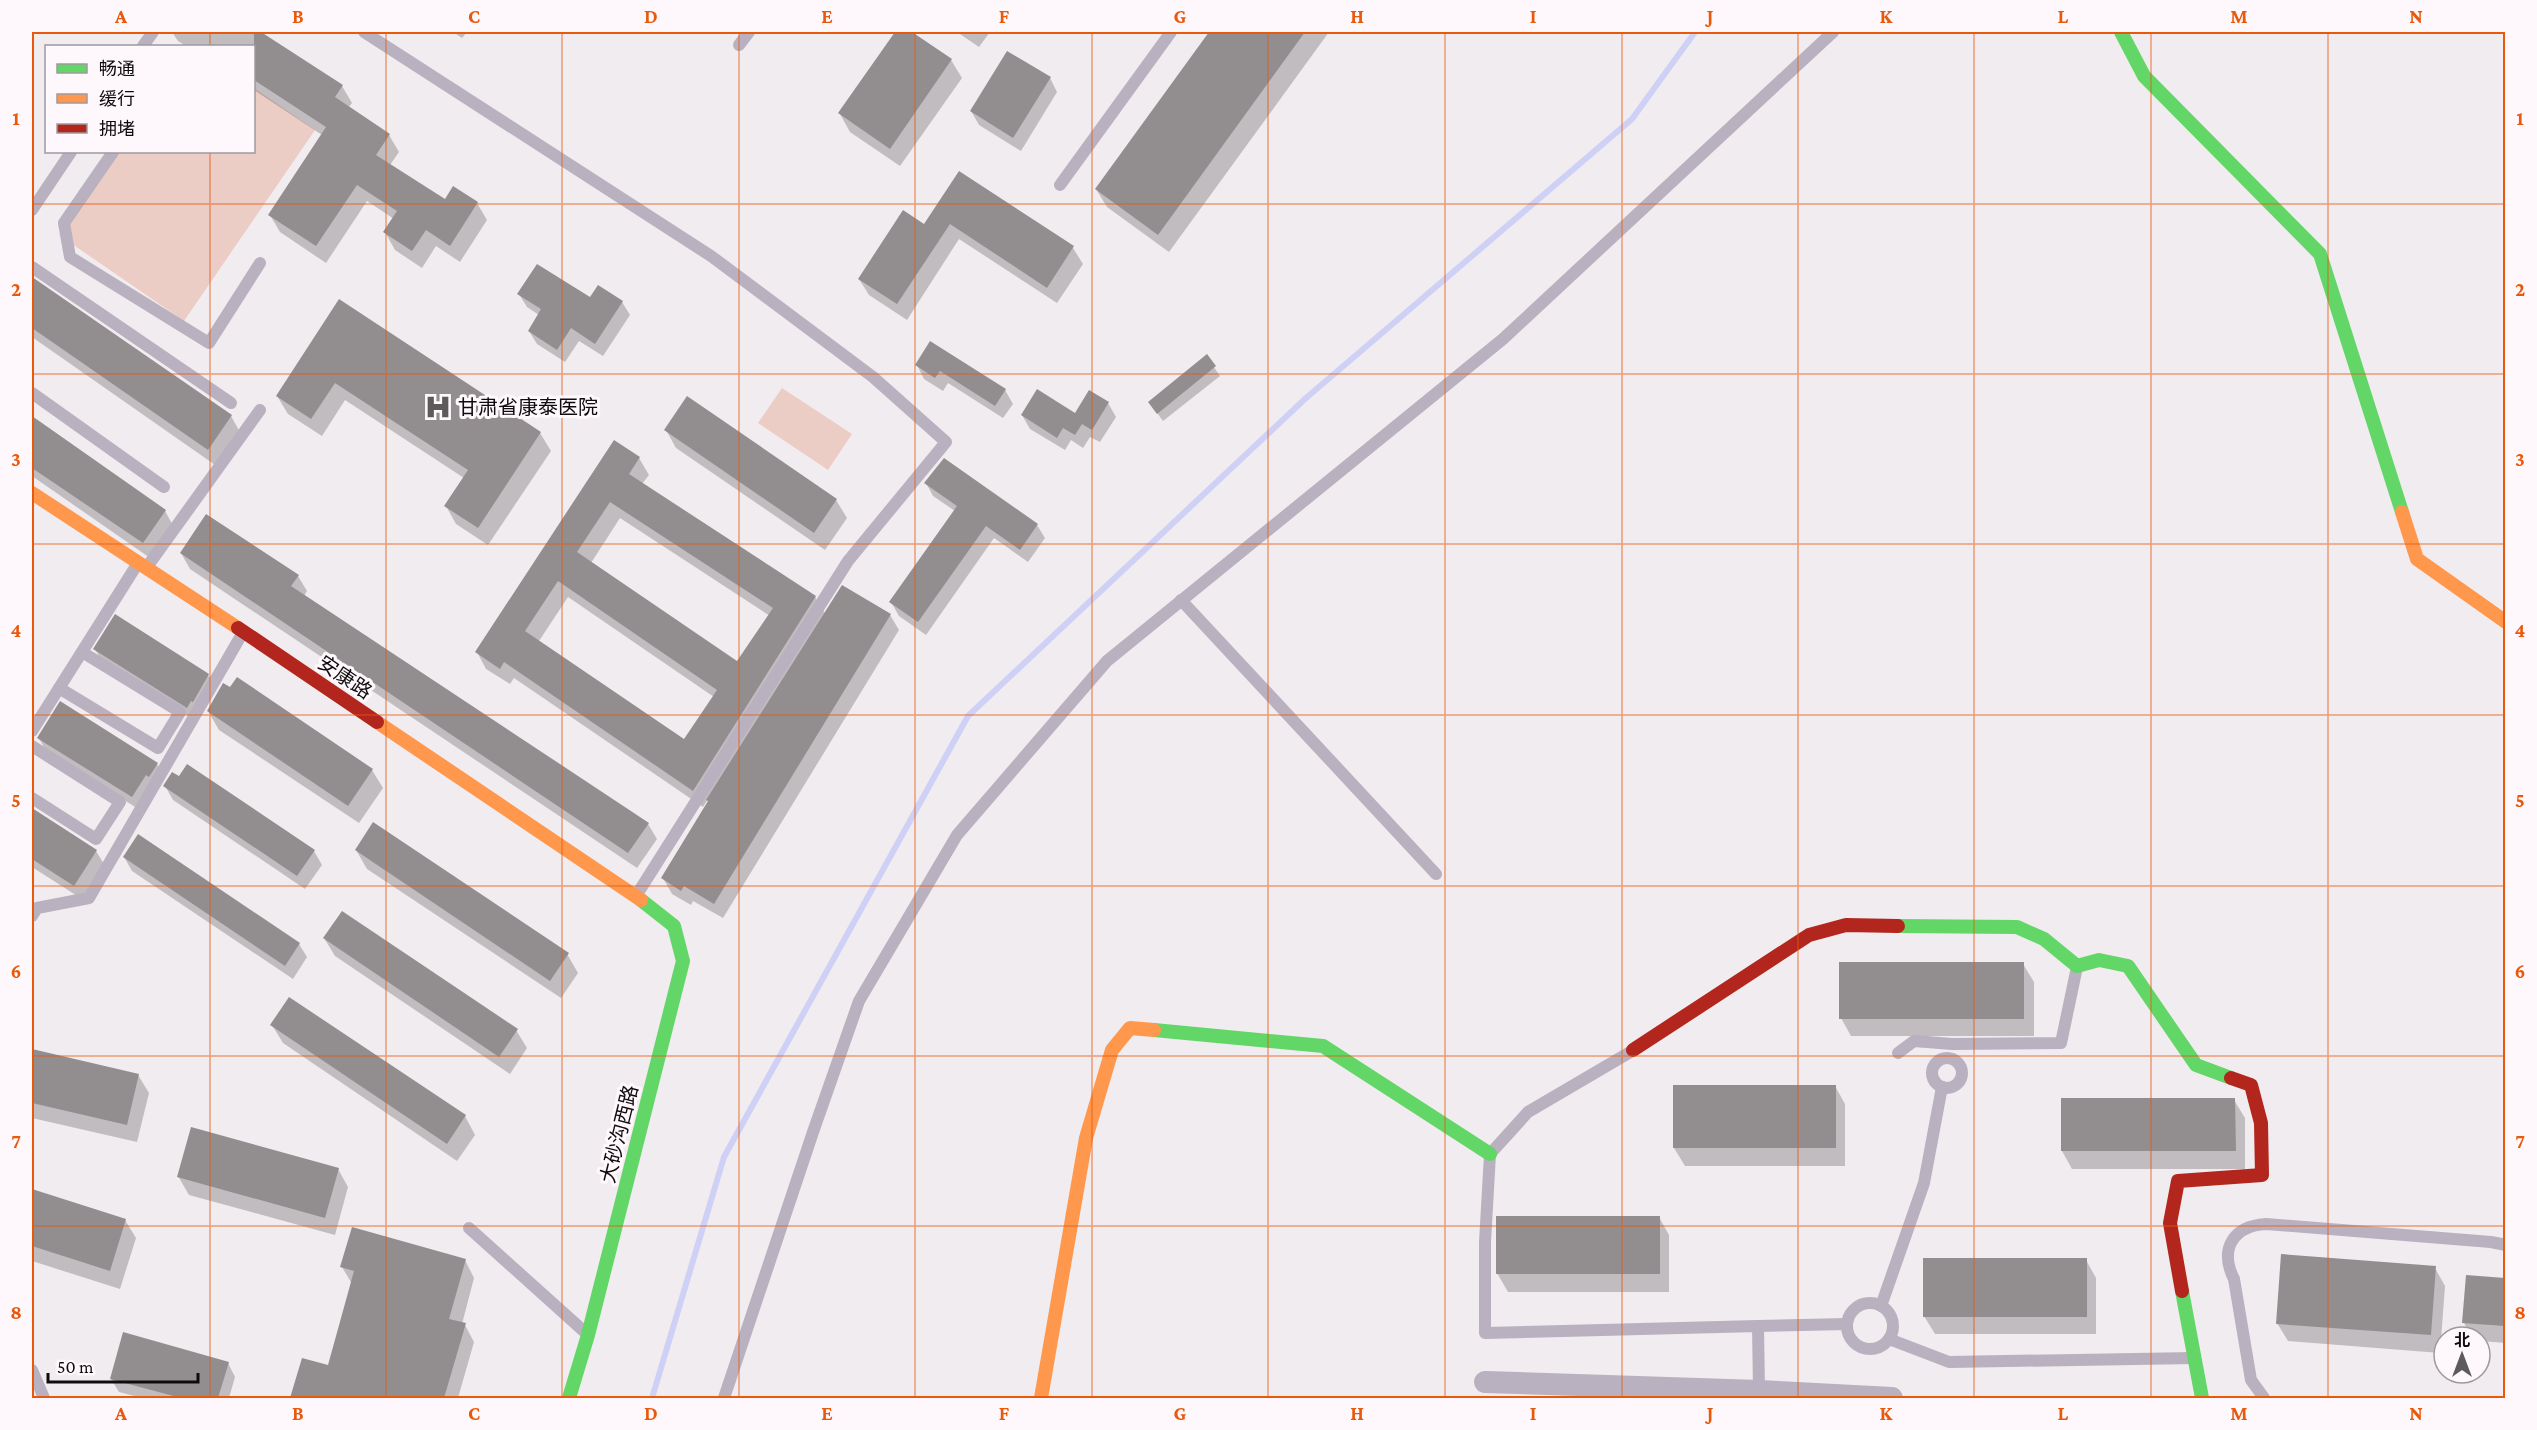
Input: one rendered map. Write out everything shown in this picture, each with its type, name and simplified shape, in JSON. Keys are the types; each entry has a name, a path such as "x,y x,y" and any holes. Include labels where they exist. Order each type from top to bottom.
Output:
{"street":[{"path":"2121,32 2144,76 2320,255 2417,559 2505,622"},
{"name":"安康路","path":"32,493 636,896"},
{"name":"大砂沟西路","path":"569,1398 588,1335 683,961 674,926 636,896"},
{"path":"1633,1050 1809,935 1846,925 2017,927 2044,939 2077,966 2099,960 2128,966 2196,1065 2251,1085 2261,1123 2262,1175 2178,1181 2170,1223 2202,1398"},
{"path":"1041,1398 1086,1138 1112,1050 1130,1028 1323,1046 1490,1154"},
{"path":"1485,1382 1892,1398"}],"lane":[{"path":"144,45 153,32"},
{"path":"364,32 711,256 873,377 946,442 848,561 636,896"},
{"path":"739,45 749,32"},
{"path":"1060,185 1171,32"},
{"path":"724,1398 813,1132 860,1001 957,835 1107,661 1503,339 1833,32"},
{"path":"32,210 70,153"},
{"path":"112,153 64,223 70,258 209,343 260,262"},
{"path":"32,267 231,403"},
{"path":"32,393 164,487"},
{"path":"32,731 82,652 143,565 260,410"},
{"path":"1181,600 1436,874"},
{"path":"32,916 37,908 89,897 243,632"},
{"path":"59,688 158,748 180,712 82,652"},
{"path":"32,746 120,802 96,839 32,798"},
{"path":"1898,1053 1914,1041 1952,1044 2061,1043 2077,966"},
{"path":"1949,1059 1952,1044"},
{"path":"1633,1050 1528,1112 1490,1154 1485,1242 1485,1333 1847,1324"},
{"path":"1949,1059 1958,1063 1961,1076 1952,1087 1942,1087 1934,1082 1932,1072 1940,1060 1949,1059"},
{"path":"1881,1306 1924,1183 1942,1087"},
{"path":"2264,1398 2251,1380 2234,1279 2228,1269 2227,1257 2235,1236 2244,1229 2266,1224 2505,1245"},
{"path":"469,1228 588,1335"},
{"path":"1874,1303 1881,1306 1892,1317 1893,1324 1889,1339 1877,1348 1862,1348 1851,1339 1847,1324 1852,1311 1858,1306 1874,1303"},
{"path":"1758,1326 1759,1391"},
{"path":"1889,1339 1949,1362 2195,1358"},
{"path":"32,1370 45,1398"}],"shaded area":[{"path":"255,89 315,130 184,321 59,235 116,153 255,153"},
{"path":"782,388 852,434 828,470 758,423"}],"building":[{"path":"254,32 261,32 343,85 335,97 390,134 376,155 445,199 453,186 478,202 450,246 426,230 412,251 383,232 397,211 357,185 316,246 268,215 326,127 255,81"},
{"path":"895,32 912,32 952,59 890,149 838,113"},
{"path":"1209,32 1305,32 1158,235 1095,189"},
{"path":"1007,51 1051,77 1013,138 970,111"},
{"path":"959,171 1074,246 1047,288 950,224 897,304 858,279 903,210 924,224"},
{"path":"537,264 590,297 598,285 623,301 595,344 571,328 557,350 528,331 541,309 517,294"},
{"path":"32,277 232,415 208,450 32,328"},
{"name":"甘肃省康泰医院","path":"339,299 541,432 478,528 444,506 468,470 335,383 311,419 276,396"},
{"path":"930,341 1006,389 995,406 940,371 935,378 915,365"},
{"path":"1207,354 1216,366 1157,414 1148,402"},
{"path":"1037,389 1075,413 1089,390 1109,402 1092,430 1082,424 1075,435 1063,428 1057,438 1021,415"},
{"path":"687,396 837,499 814,533 664,430"},
{"path":"32,416 166,510 143,543 32,468"},
{"path":"614,440 640,457 629,474 816,596 693,791 504,662 500,669 475,652","holes":["610,502 773,608 737,661 577,552","558,581 717,690 684,739 525,631"]},
{"path":"944,458 1038,524 1020,550 986,526 918,622 889,602 957,506 924,483"},
{"path":"206,514 299,575 291,586 649,823 628,853 180,553"},
{"path":"842,585 891,614 714,904 684,886 681,891 661,878 708,801 706,800"},
{"path":"115,614 209,674 187,708 93,649"},
{"path":"237,677 373,769 348,806 207,711 223,683 230,687"},
{"path":"60,701 158,763 149,777 146,775 132,797 37,738"},
{"path":"187,764 315,850 297,876 163,786 172,772 179,776"},
{"path":"32,808 97,850 74,886 32,859"},
{"path":"373,822 569,953 550,981 355,850"},
{"path":"138,834 300,943 285,966 123,857"},
{"path":"342,911 518,1029 499,1057 323,938"},
{"path":"1839,962 2024,962 2024,1019 1839,1019"},
{"path":"289,997 466,1115 447,1144 270,1025"},
{"path":"32,1049 139,1074 127,1125 32,1103"},
{"path":"1673,1085 1836,1085 1836,1148 1673,1148"},
{"path":"2061,1098 2235,1098 2236,1151 2061,1151"},
{"path":"191,1127 339,1168 325,1218 177,1177"},
{"path":"32,1189 126,1219 110,1271 32,1246"},
{"path":"1496,1216 1660,1216 1660,1274 1496,1274"},
{"path":"352,1227 466,1259 449,1319 466,1323 444,1398 290,1398 302,1358 328,1365 354,1271 340,1267"},
{"path":"2281,1254 2436,1266 2431,1335 2276,1324"},
{"path":"1923,1258 2087,1258 2087,1317 1923,1317"},
{"path":"2466,1275 2505,1278 2505,1326 2462,1323"},
{"path":"123,1332 229,1362 218,1398 181,1398 110,1379"}],"waterway":[{"path":"652,1398 724,1157 968,716 1306,398 1632,119 1695,32"}],"traffic: fast":[{"path":"2121,32 2144,76 2320,254 2402,512"},
{"path":"569,1398 588,1335 683,961 674,926 641,900"},
{"path":"1898,926 2017,927 2044,939 2077,966 2099,960 2128,966 2196,1065 2231,1078"},
{"path":"1154,1030 1323,1046 1490,1154"},
{"path":"2182,1291 2202,1398"}],"traffic: slow":[{"path":"32,493 238,628"},
{"path":"2402,512 2417,559 2506,622"},
{"path":"377,722 641,900"},
{"path":"1041,1398 1086,1138 1112,1050 1130,1028 1154,1030"}],"traffic: jam":[{"path":"238,628 377,722"},
{"path":"1633,1050 1809,935 1846,925 1898,926"},
{"path":"2182,1291 2170,1223 2178,1181 2262,1175 2261,1123 2251,1085 2231,1078"}],"place":[{"name":"甘肃省康泰医院","path":"438,407"}]}
